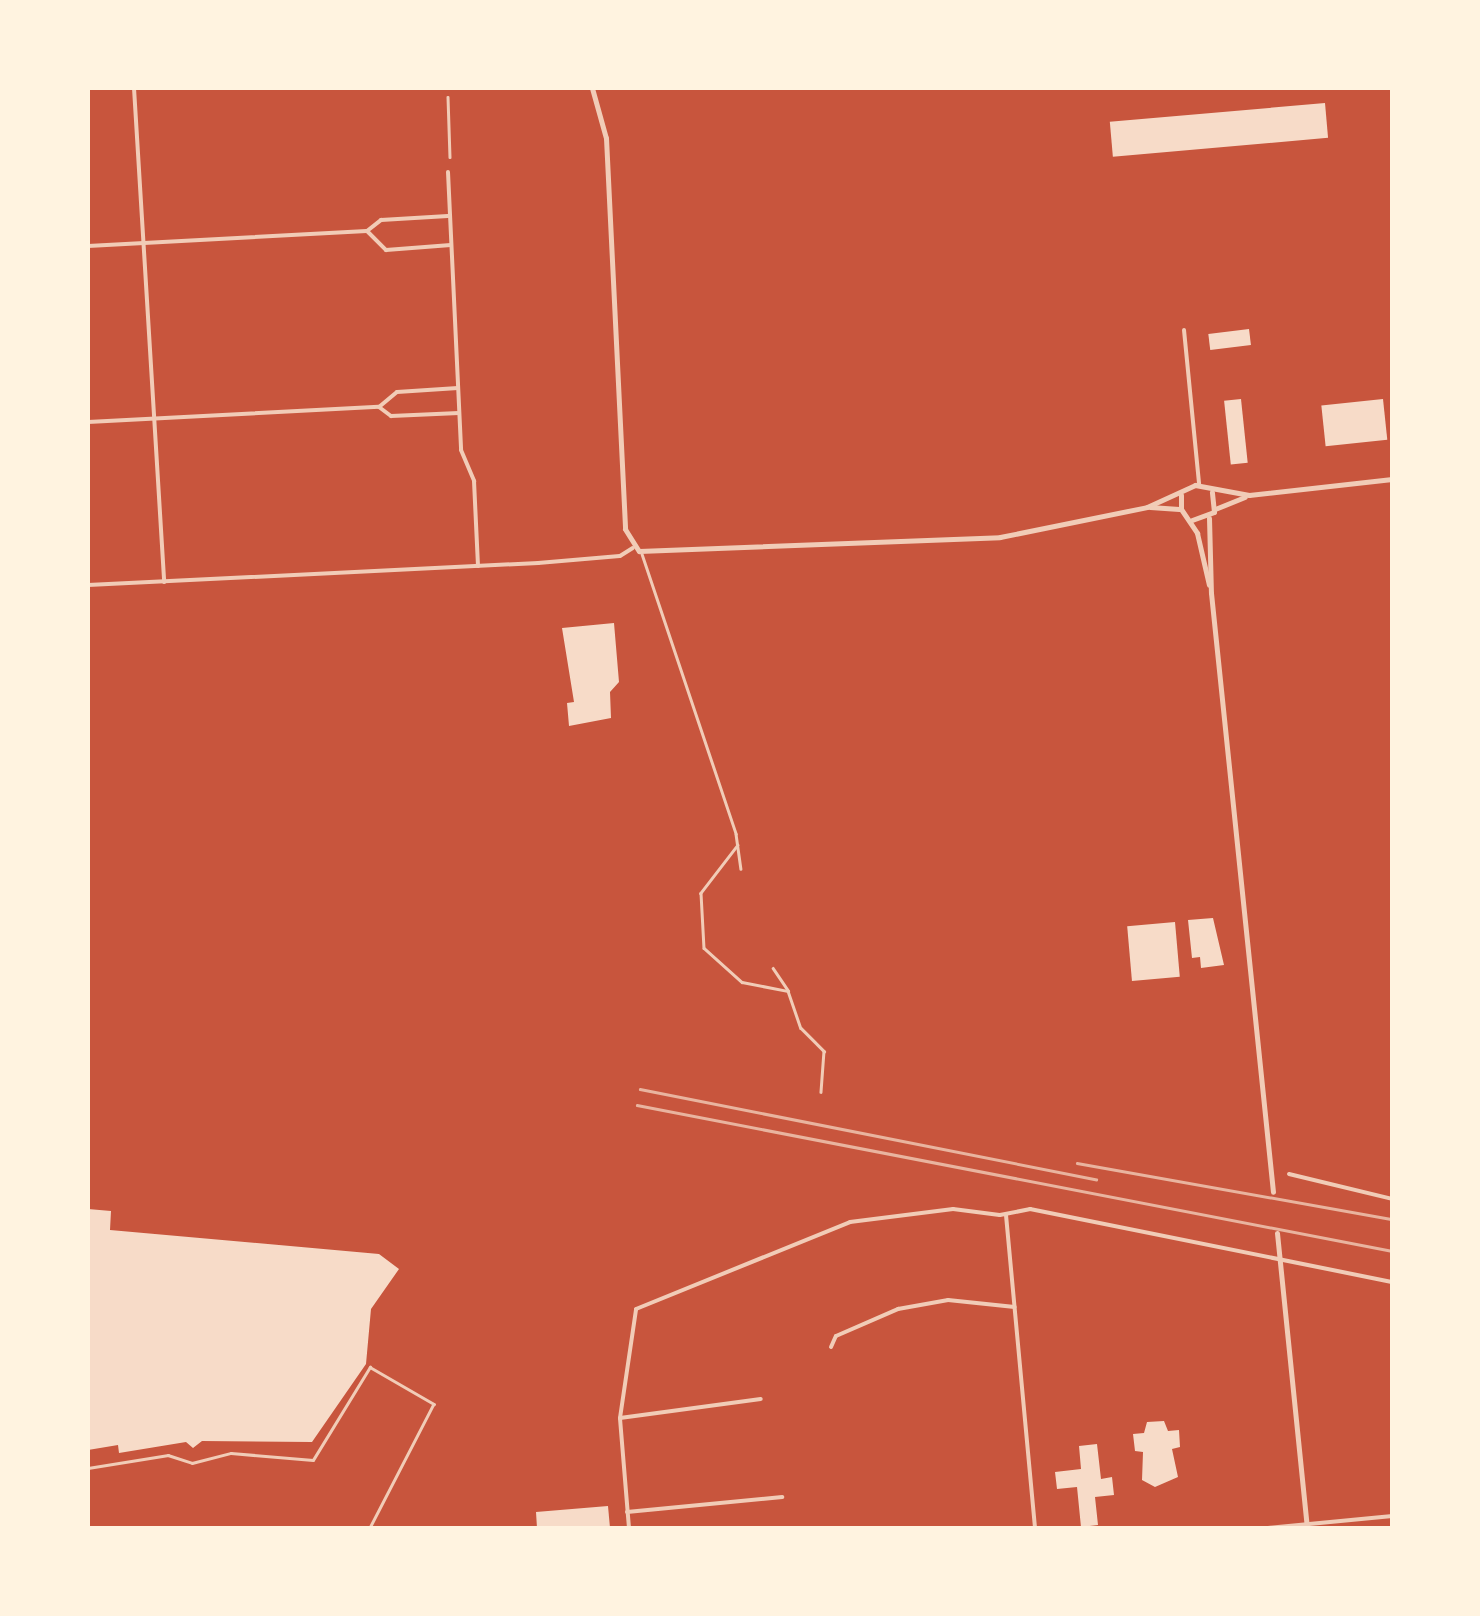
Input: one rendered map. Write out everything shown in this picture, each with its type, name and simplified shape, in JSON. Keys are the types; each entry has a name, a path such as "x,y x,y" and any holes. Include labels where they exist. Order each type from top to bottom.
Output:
{"street":[{"path":"134,88 164,582"},
{"path":"592,88 606,138 624,528 633,548 642,552 1000,537 1148,507 1199,485"},
{"path":"448,97 450,157"},
{"path":"448,172 461,450 474,481 478,566"},
{"path":"88,246 366,231 381,220 450,216"},
{"path":"366,231 386,250 451,246"},
{"path":"1184,330 1199,485"},
{"path":"88,422 379,407 396,392 458,388"},
{"path":"379,407 391,416 459,414"},
{"path":"1199,485 1212,492 1249,494 1392,479"},
{"path":"1212,492 1215,509"},
{"path":"1249,494 1215,509 1209,518 1211,593 1272,1192"},
{"path":"1180,509 1182,495"},
{"path":"1148,507 1180,509 1189,519 1211,593"},
{"path":"1189,519 1209,518"},
{"path":"88,586 478,566 620,556 633,548"},
{"path":"642,552 738,843 740,869"},
{"path":"738,843 701,893 704,948 742,982 788,991"},
{"path":"773,969 788,991 800,1028 825,1054 822,1092"},
{"path":"1289,1174 1392,1199"},
{"path":"629,1528 620,1418 632,1317 644,1301 856,1220 958,1209 1006,1215 1034,1210 1392,1282"},
{"path":"1006,1215 1034,1528"},
{"path":"1277,1233 1307,1526"},
{"path":"830,1348 836,1336 898,1309 948,1300 1014,1307"},
{"path":"88,1468 168,1454 190,1462 228,1452 313,1460 370,1367 434,1404 370,1528"},
{"path":"620,1418 760,1399"},
{"path":"628,1512 782,1497"},
{"path":"1268,1528 1392,1516"}],"building":[{"path":"1325,103 1328,138 1113,157 1110,122"},
{"path":"1249,329 1251,345 1210,350 1208,334"},
{"path":"1241,399 1248,463 1231,464 1224,401"},
{"path":"1383,399 1387,440 1326,446 1321,405"},
{"path":"614,623 619,682 610,692 611,718 569,726 567,703 574,702 562,628"},
{"path":"1213,918 1224,965 1201,968 1200,957 1192,958 1188,920"},
{"path":"1175,922 1180,977 1132,981 1127,926"},
{"path":"88,1209 111,1211 110,1230 379,1254 399,1269 371,1309 366,1364 312,1442 202,1441 193,1448 186,1442 119,1453 118,1445 88,1450"},
{"path":"1164,1421 1168,1431 1179,1430 1180,1447 1172,1449 1178,1477 1155,1487 1142,1480 1143,1452 1135,1451 1133,1434 1144,1433 1147,1422"},
{"path":"1097,1444 1101,1479 1112,1477 1114,1495 1095,1497 1098,1525 1081,1527 1077,1487 1057,1489 1055,1472 1081,1469 1079,1446"},
{"path":"608,1506 610,1528 537,1528 536,1512"}],"railway":[{"path":"640,1089 1096,1179"},
{"path":"637,1105 1392,1251"},
{"path":"1077,1163 1392,1219"}]}
